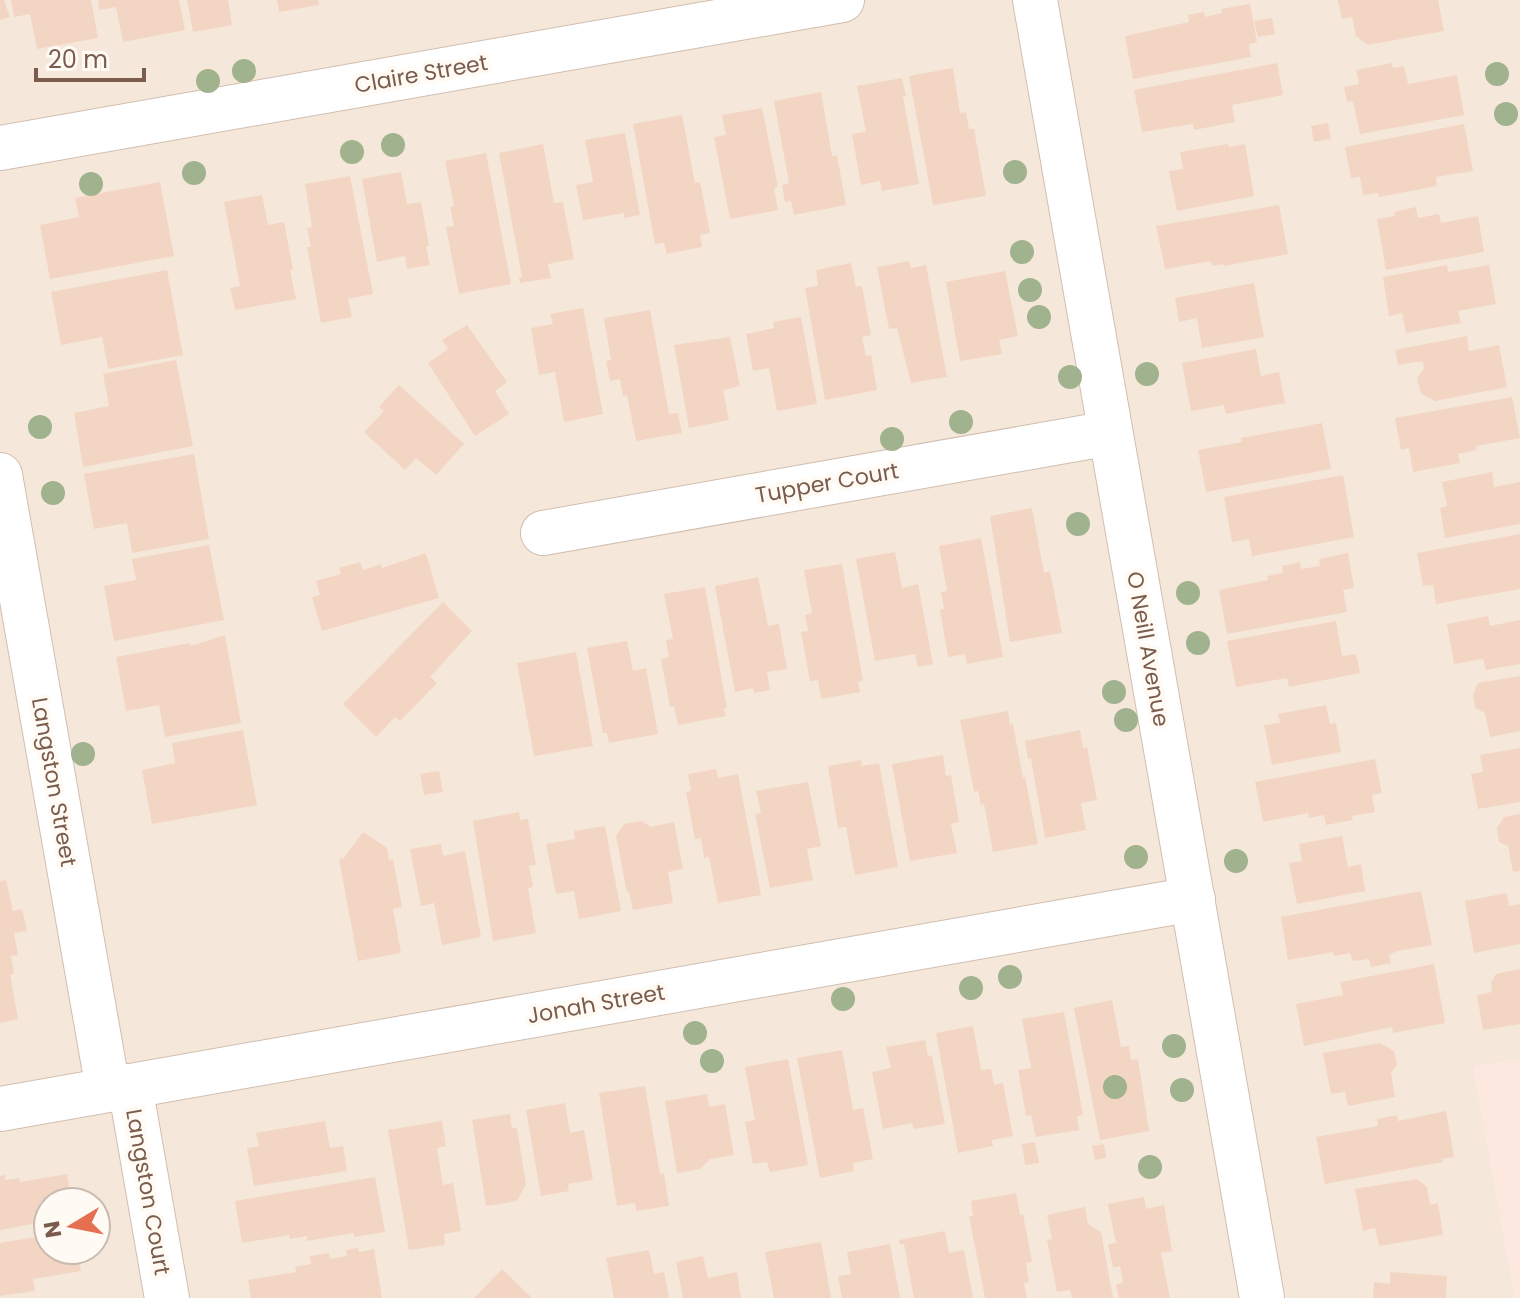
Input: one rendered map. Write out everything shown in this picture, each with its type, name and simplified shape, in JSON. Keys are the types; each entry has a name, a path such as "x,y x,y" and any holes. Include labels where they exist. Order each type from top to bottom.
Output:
{"street":[{"name":"Claire Street","path":"0,148 842,0"},
{"name":"O Neill Avenue","path":"1035,0 1262,1298"},
{"name":"Tupper Court","path":"543,533 1110,433"},
{"name":"Langston Street","path":"0,475 119,1088"},
{"name":"Jonah Street","path":"0,1109 1193,899"},
{"name":"Langston Court","path":"119,1088 167,1298"}],"shaded area":[{"path":"0,0 1520,0 1520,1059 1474,1067 1515,1298 0,1298"},
{"path":"1520,1059 1520,1298 1515,1298 1473,1066"}],"building":[{"path":"0,0 4,0 10,17 0,20"},
{"path":"11,0 91,0 98,38 37,49 30,14 14,17"},
{"path":"98,0 179,0 185,30 123,42 116,7 99,10"},
{"path":"187,0 228,0 232,25 193,32"},
{"path":"277,0 318,0 319,5 279,12"},
{"path":"1338,0 1438,0 1444,31 1368,45 1356,36 1352,17 1342,19"},
{"path":"1250,4 1257,42 1249,44 1251,57 1133,79 1125,36 1189,22 1188,15 1204,12 1205,17 1222,13 1221,9"},
{"path":"1272,18 1275,34 1258,37 1254,21"},
{"path":"1277,63 1283,95 1232,105 1235,122 1194,130 1193,124 1142,132 1134,90"},
{"path":"1392,63 1393,68 1404,66 1408,84 1457,75 1464,115 1360,134 1353,101 1347,102 1344,87 1359,84 1356,70"},
{"path":"953,68 960,113 966,112 969,129 974,129 986,196 933,205 909,76"},
{"path":"902,78 919,184 882,191 880,181 861,185 852,134 866,132 857,86"},
{"path":"821,92 832,156 837,155 846,205 794,215 791,201 785,202 782,185 789,183 774,101"},
{"path":"762,108 778,187 774,188 778,210 730,219 714,137 726,135 722,115"},
{"path":"682,115 695,183 700,182 710,233 700,235 702,247 667,254 664,243 655,244 633,124"},
{"path":"1328,123 1331,139 1314,142 1311,126"},
{"path":"1464,124 1473,171 1436,177 1437,186 1379,197 1378,193 1363,195 1360,177 1351,178 1345,147"},
{"path":"625,133 640,215 624,218 624,213 583,220 576,185 593,182 585,140"},
{"path":"543,144 554,203 563,202 574,259 548,264 551,278 520,283 519,278 522,277 499,153"},
{"path":"1228,144 1229,147 1245,144 1254,196 1177,211 1169,171 1183,169 1180,152"},
{"path":"486,153 511,284 459,294 446,227 454,226 450,207 454,206 445,161"},
{"path":"401,172 407,204 421,202 430,265 407,269 405,256 377,262 362,179"},
{"path":"350,176 373,294 348,299 352,317 321,323 307,247 311,247 307,228 312,227 305,184"},
{"path":"160,182 174,256 50,279 40,225 79,217 75,198"},
{"path":"262,195 268,225 284,222 296,299 235,310 230,288 240,286 224,202"},
{"path":"1279,205 1288,254 1224,266 1212,266 1211,261 1165,269 1156,226"},
{"path":"1416,207 1418,218 1439,214 1441,223 1478,216 1484,252 1386,270 1377,219 1395,216 1394,212"},
{"path":"909,261 911,268 926,265 947,377 911,383 897,328 889,329 877,267"},
{"path":"851,263 856,287 862,286 871,335 862,337 866,356 871,355 877,390 825,400 805,288 818,286 816,270"},
{"path":"1447,265 1448,272 1489,265 1496,304 1458,311 1461,323 1406,333 1402,313 1389,316 1383,277"},
{"path":"167,270 183,355 108,369 102,337 61,345 51,292"},
{"path":"1005,271 1018,336 999,340 1002,354 960,361 946,282"},
{"path":"1254,283 1264,337 1202,348 1197,318 1179,322 1175,298"},
{"path":"583,308 603,414 564,422 555,372 539,375 531,328 553,324 550,314"},
{"path":"650,310 669,414 678,413 682,433 636,441 627,395 623,396 620,379 610,381 606,361 611,360 604,318"},
{"path":"801,317 817,404 777,411 769,368 753,371 746,334 774,328 773,322"},
{"path":"467,325 507,382 495,391 509,414 475,436 428,363 448,349 442,340"},
{"path":"1467,336 1469,351 1499,345 1507,387 1435,401 1421,394 1417,378 1424,369 1423,361 1398,365 1395,350"},
{"path":"730,337 740,386 723,390 729,420 689,428 674,345"},
{"path":"1256,349 1261,376 1279,372 1285,403 1226,414 1224,405 1191,411 1182,363"},
{"path":"176,360 193,446 83,467 74,413 109,406 103,374"},
{"path":"399,385 464,444 436,475 416,458 405,470 364,432 384,411 379,407"},
{"path":"1512,397 1520,438 1476,446 1476,450 1458,454 1460,463 1413,472 1409,448 1401,450 1395,418"},
{"path":"1322,423 1331,469 1206,492 1198,450 1242,442 1241,438"},
{"path":"194,454 209,539 132,553 127,523 94,529 84,474"},
{"path":"1492,472 1494,487 1520,482 1520,524 1445,538 1440,508 1447,506 1442,482"},
{"path":"1343,475 1354,537 1252,556 1249,539 1232,542 1224,497"},
{"path":"1032,508 1044,573 1050,571 1062,633 1010,642 990,516"},
{"path":"1520,534 1520,589 1436,604 1433,585 1423,586 1417,553"},
{"path":"981,538 1003,657 967,664 965,654 948,657 940,610 944,609 941,592 947,591 939,546"},
{"path":"209,545 224,620 114,641 104,586 136,580 132,559"},
{"path":"895,552 902,588 918,584 933,664 918,667 915,654 875,661 856,559"},
{"path":"426,553 439,598 322,631 312,597 320,595 316,581 341,574 339,568 360,562 363,570 381,564 382,568"},
{"path":"1348,553 1354,588 1343,590 1347,612 1227,634 1219,590 1268,580 1267,576 1283,573 1282,566 1300,562 1301,569 1320,566 1319,559"},
{"path":"842,564 863,681 858,682 860,692 821,699 818,680 810,681 801,632 808,631 805,615 812,613 804,570"},
{"path":"758,577 768,626 779,624 787,669 767,672 770,690 754,693 753,688 735,692 715,586"},
{"path":"705,587 726,716 678,725 674,706 670,707 661,659 669,657 666,640 673,639 664,594"},
{"path":"443,602 472,631 430,677 437,683 400,721 395,717 376,737 343,704"},
{"path":"1488,616 1490,626 1520,620 1520,664 1486,670 1483,659 1454,664 1447,624"},
{"path":"1336,621 1342,656 1356,654 1360,673 1289,687 1287,678 1236,687 1227,641"},
{"path":"225,635 241,723 165,737 159,705 126,711 116,657 190,643 191,646"},
{"path":"627,641 633,671 646,668 658,734 609,743 607,733 603,733 587,648"},
{"path":"576,652 593,746 534,756 517,663"},
{"path":"1520,676 1520,731 1490,737 1485,713 1475,708 1473,695 1478,683"},
{"path":"1326,705 1330,724 1336,723 1341,752 1272,765 1264,725 1280,723 1278,714"},
{"path":"1008,711 1038,844 993,852 984,804 981,805 978,791 974,792 960,720"},
{"path":"243,730 257,805 152,824 142,770 175,763 172,743"},
{"path":"1080,730 1083,748 1087,747 1097,800 1081,803 1086,830 1045,838 1025,741"},
{"path":"1520,748 1520,802 1478,809 1471,774 1483,772 1480,755"},
{"path":"943,755 946,776 951,775 959,822 951,824 957,853 910,861 892,764"},
{"path":"1375,759 1382,793 1372,795 1375,812 1326,825 1324,815 1309,818 1308,813 1263,822 1255,782"},
{"path":"861,760 862,766 879,763 898,867 855,875 846,827 838,828 828,766"},
{"path":"716,769 718,778 738,774 761,895 718,903 709,857 704,858 701,838 695,839 686,792 691,791 688,774"},
{"path":"439,771 443,792 424,795 420,774"},
{"path":"808,782 821,846 807,849 813,880 770,888 755,814 761,813 756,791"},
{"path":"519,812 520,820 528,819 536,865 529,866 533,887 528,888 536,933 493,941 473,821"},
{"path":"1520,814 1520,871 1513,872 1508,846 1499,842 1497,828 1504,817"},
{"path":"642,821 651,827 674,822 683,869 668,872 673,903 633,910 616,836 624,824"},
{"path":"605,826 621,911 579,919 574,891 556,894 546,844 575,839 574,831"},
{"path":"363,832 387,848 389,860 393,859 402,907 393,909 401,953 358,961 339,859 344,858"},
{"path":"1342,836 1348,867 1361,864 1365,891 1297,904 1289,863 1302,861 1299,844"},
{"path":"441,844 443,856 465,851 481,937 442,945 434,903 421,906 410,849"},
{"path":"6,880 13,911 22,909 27,931 14,933 18,955 11,956 14,974 10,974 18,1019 0,1023 0,881"},
{"path":"1421,891 1432,945 1397,951 1389,955 1391,963 1371,967 1369,959 1353,961 1350,953 1334,956 1333,952 1288,960 1281,917"},
{"path":"1507,893 1509,906 1520,904 1520,944 1474,953 1465,901"},
{"path":"1434,964 1445,1023 1393,1033 1392,1027 1304,1046 1296,1004 1343,995 1340,982"},
{"path":"1520,969 1520,1024 1483,1030 1477,995 1492,992 1491,982 1496,974"},
{"path":"1112,1000 1121,1047 1129,1046 1131,1060 1138,1059 1149,1131 1100,1140 1074,1008"},
{"path":"1064,1012 1083,1115 1077,1116 1079,1130 1036,1137 1031,1115 1026,1116 1018,1070 1031,1068 1022,1019"},
{"path":"973,1026 981,1070 991,1069 994,1085 1003,1083 1013,1136 992,1140 993,1146 958,1153 936,1033"},
{"path":"925,1040 928,1056 932,1055 945,1124 914,1129 912,1123 883,1129 872,1072 891,1068 886,1047"},
{"path":"1380,1043 1394,1051 1397,1065 1391,1073 1395,1097 1348,1106 1345,1092 1331,1094 1323,1053"},
{"path":"842,1050 853,1110 863,1108 873,1159 853,1163 854,1171 820,1178 797,1058"},
{"path":"788,1059 808,1165 770,1172 767,1162 753,1164 745,1122 755,1120 745,1067"},
{"path":"645,1086 660,1174 664,1173 669,1206 636,1211 635,1203 617,1206 599,1093"},
{"path":"707,1094 709,1107 725,1104 734,1155 710,1159 700,1169 677,1173 665,1101"},
{"path":"565,1103 570,1133 584,1130 593,1180 568,1184 569,1191 541,1196 526,1110"},
{"path":"1446,1111 1454,1157 1442,1159 1443,1162 1325,1184 1316,1137 1378,1126 1377,1119 1397,1115 1398,1121"},
{"path":"510,1114 512,1128 517,1128 526,1185 517,1201 486,1206 472,1120"},
{"path":"325,1121 330,1148 343,1146 347,1171 254,1186 247,1148 259,1146 256,1133"},
{"path":"442,1121 446,1146 437,1148 443,1185 453,1183 461,1231 444,1234 445,1245 409,1250 388,1130"},
{"path":"1035,1142 1039,1163 1025,1165 1022,1144"},
{"path":"1104,1144 1106,1158 1095,1160 1092,1146"},
{"path":"67,1174 69,1186 32,1186 32,1224 0,1230 0,1176 5,1175 5,1180 19,1178 20,1182"},
{"path":"375,1177 385,1232 354,1237 354,1233 307,1241 307,1236 290,1239 289,1235 242,1243 235,1201"},
{"path":"1417,1179 1427,1187 1430,1205 1438,1203 1443,1235 1379,1246 1375,1228 1363,1231 1355,1189"},
{"path":"1016,1193 1032,1262 1026,1263 1029,1282 1024,1283 1027,1298 985,1298 969,1216 973,1216 971,1201"},
{"path":"1144,1197 1146,1209 1164,1205 1172,1251 1161,1253 1170,1298 1119,1298 1116,1284 1123,1283 1120,1266 1113,1268 1108,1244 1116,1243 1108,1204"},
{"path":"1085,1207 1088,1224 1101,1232 1113,1298 1072,1298 1070,1290 1057,1292 1047,1240 1052,1239 1047,1215"},
{"path":"945,1231 949,1253 964,1250 973,1298 914,1298 904,1244 900,1245 899,1240"},
{"path":"32,1238 32,1266 80,1266 81,1271 33,1279 35,1291 0,1296 0,1243"},
{"path":"821,1242 831,1298 774,1298 765,1252"},
{"path":"890,1244 900,1298 842,1298 838,1276 851,1274 847,1252"},
{"path":"358,1248 359,1252 374,1249 382,1298 251,1298 248,1280 296,1272 295,1267 311,1264 310,1256 329,1253 330,1259 347,1256 346,1250"},
{"path":"649,1250 654,1274 664,1272 669,1298 614,1298 606,1258"},
{"path":"703,1256 708,1278 737,1272 741,1298 683,1298 676,1262"},
{"path":"502,1269 532,1298 474,1298"},
{"path":"1390,1272 1447,1276 1446,1298 1373,1298 1374,1282 1390,1284"}]}
